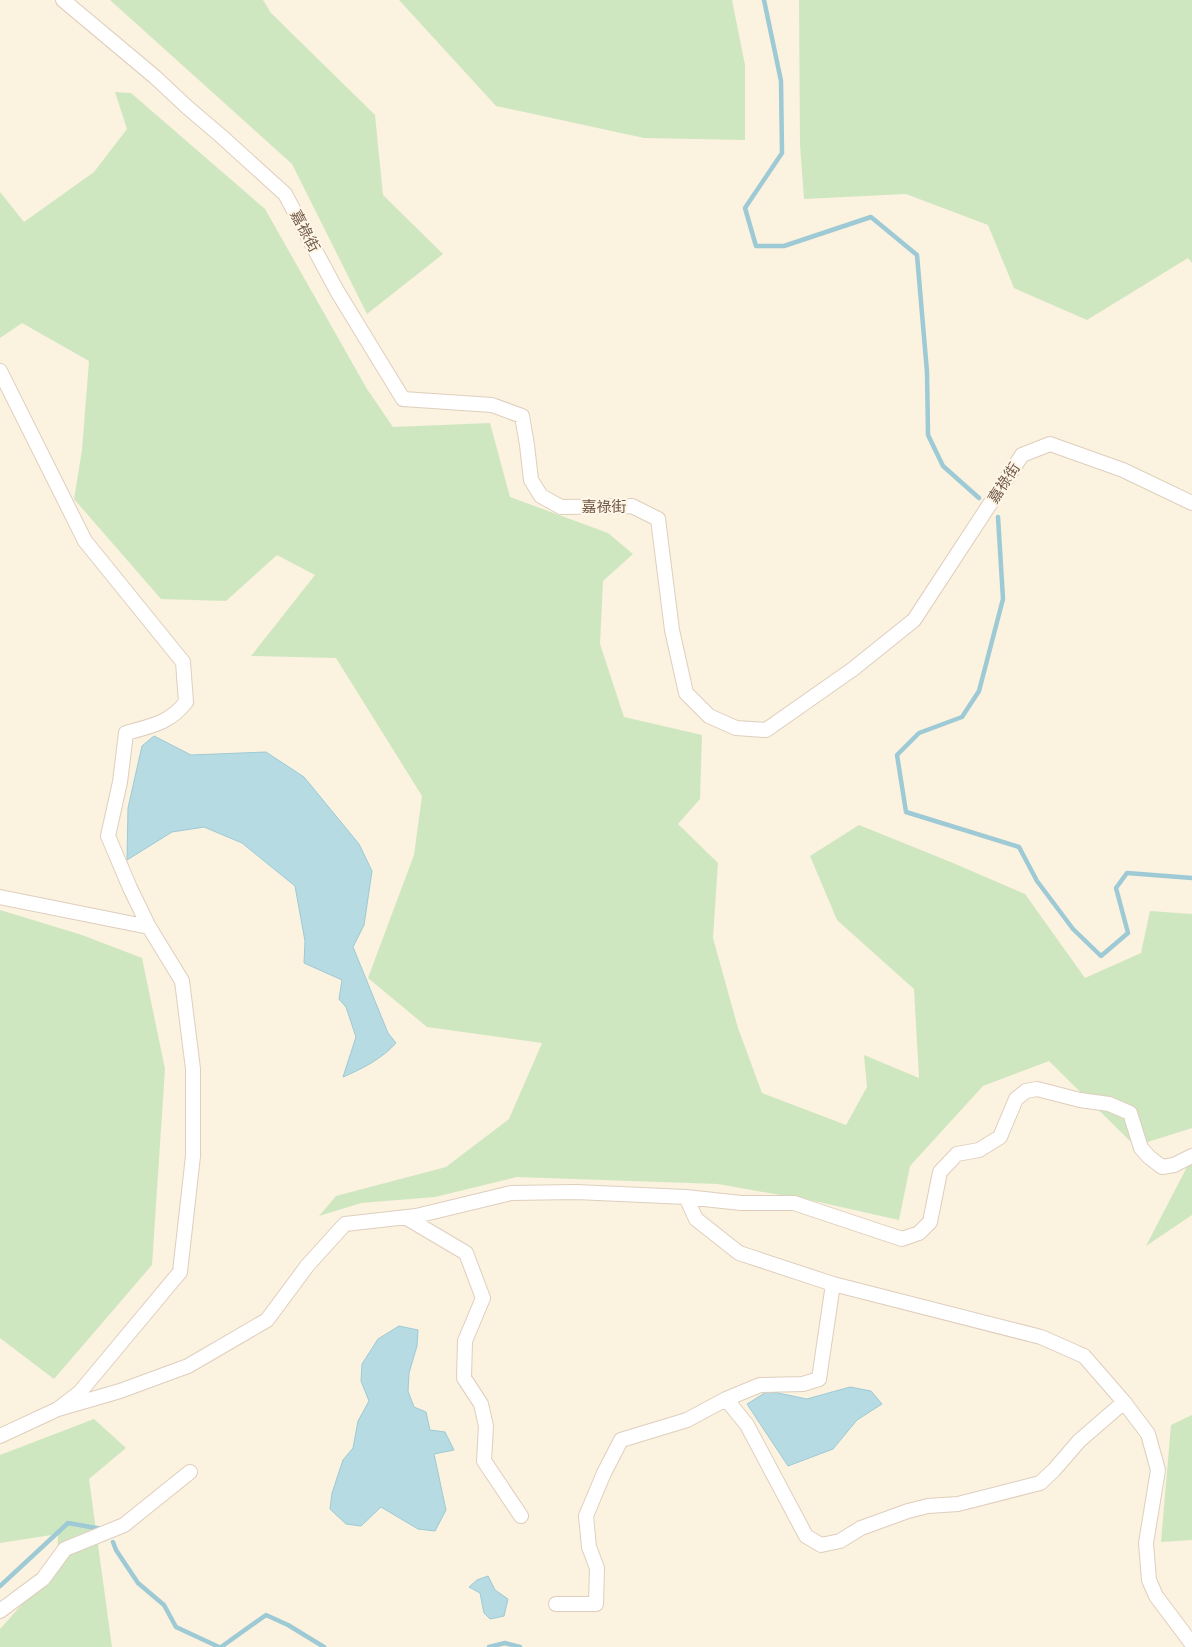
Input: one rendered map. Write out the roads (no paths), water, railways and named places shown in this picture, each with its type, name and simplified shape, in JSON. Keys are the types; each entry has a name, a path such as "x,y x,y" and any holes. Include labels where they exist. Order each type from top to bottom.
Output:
{"street":[{"name":"嘉祿街","path":"63,0 147,70 186,108 235,148 285,194 337,291 403,399 492,405 522,416 531,480 541,496 561,507 632,506 658,519 672,630 686,693 709,716 736,728 766,730 830,686 914,620 1022,455 1050,444 1123,470 1192,504"},
{"path":"0,371 85,541 183,662 186,702 178,713 160,723 126,733 120,782 108,836 149,927 182,982 192,1069 194,1156 180,1272 80,1392 58,1409"},
{"path":"0,897 149,927"},
{"path":"0,1436 58,1409 120,1391 188,1366 267,1320 308,1266 346,1224 416,1216 511,1193 576,1192 686,1197 741,1203 794,1203 902,1239 919,1233 930,1222 940,1172 956,1154 979,1150 1000,1137 1016,1098 1026,1090 1037,1089 1080,1100 1109,1104 1130,1113 1141,1148 1162,1167 1174,1165 1192,1156"},
{"path":"686,1197 696,1219 739,1253 833,1284 1041,1337 1084,1356 1124,1402 1148,1434 1158,1470 1146,1543 1149,1580 1156,1596 1192,1644"},
{"path":"405,1217 466,1253 483,1298 465,1342 464,1378 481,1404 483,1411 486,1426 484,1461 521,1516"},
{"path":"556,1604 596,1604 597,1568 589,1547 586,1516 621,1440 687,1420 726,1399 760,1385 803,1384 819,1379 833,1284"},
{"path":"726,1399 747,1425 806,1536 821,1545 840,1541 861,1528 908,1511 928,1506 958,1504 1040,1482 1054,1470 1079,1441 1124,1402"},
{"path":"0,1612 43,1579 65,1549 124,1525 190,1472"}],"water":[{"path":"154,736 191,755 266,752 304,777 359,844 372,871 364,925 353,947 388,1033 396,1043 379,1058 343,1077 356,1037 346,1007 339,999 342,980 304,963 305,941 295,886 242,843 204,827 172,832 127,860 128,808 142,746"},
{"path":"399,1326 418,1330 417,1346 409,1373 408,1391 414,1407 426,1412 430,1430 445,1432 454,1450 434,1454 446,1510 435,1531 418,1529 381,1507 361,1526 346,1524 330,1509 332,1493 343,1460 353,1448 358,1421 369,1401 361,1381 362,1364 378,1339"},
{"path":"850,1387 871,1391 882,1404 857,1420 833,1449 788,1466 747,1404 768,1391 807,1399"},
{"path":"488,1576 495,1590 508,1599 504,1616 490,1619 484,1613 480,1593 469,1587 477,1580"}],"waterway":[{"path":"764,0 781,81 782,153 745,208 756,246 784,246 871,217 917,255 927,372 928,435 943,466 979,498"},
{"path":"998,517 1003,599 979,691 962,717 919,733 897,755 906,812 1019,847 1037,881 1073,929 1101,956 1128,933 1116,888 1127,873 1192,878"},
{"path":"0,1586 68,1523 102,1529"},
{"path":"113,1542 116,1550 138,1583 164,1605 176,1627 219,1647"},
{"path":"221,1647 266,1615 288,1625 324,1647"},
{"path":"489,1647 505,1643 520,1647"}]}
